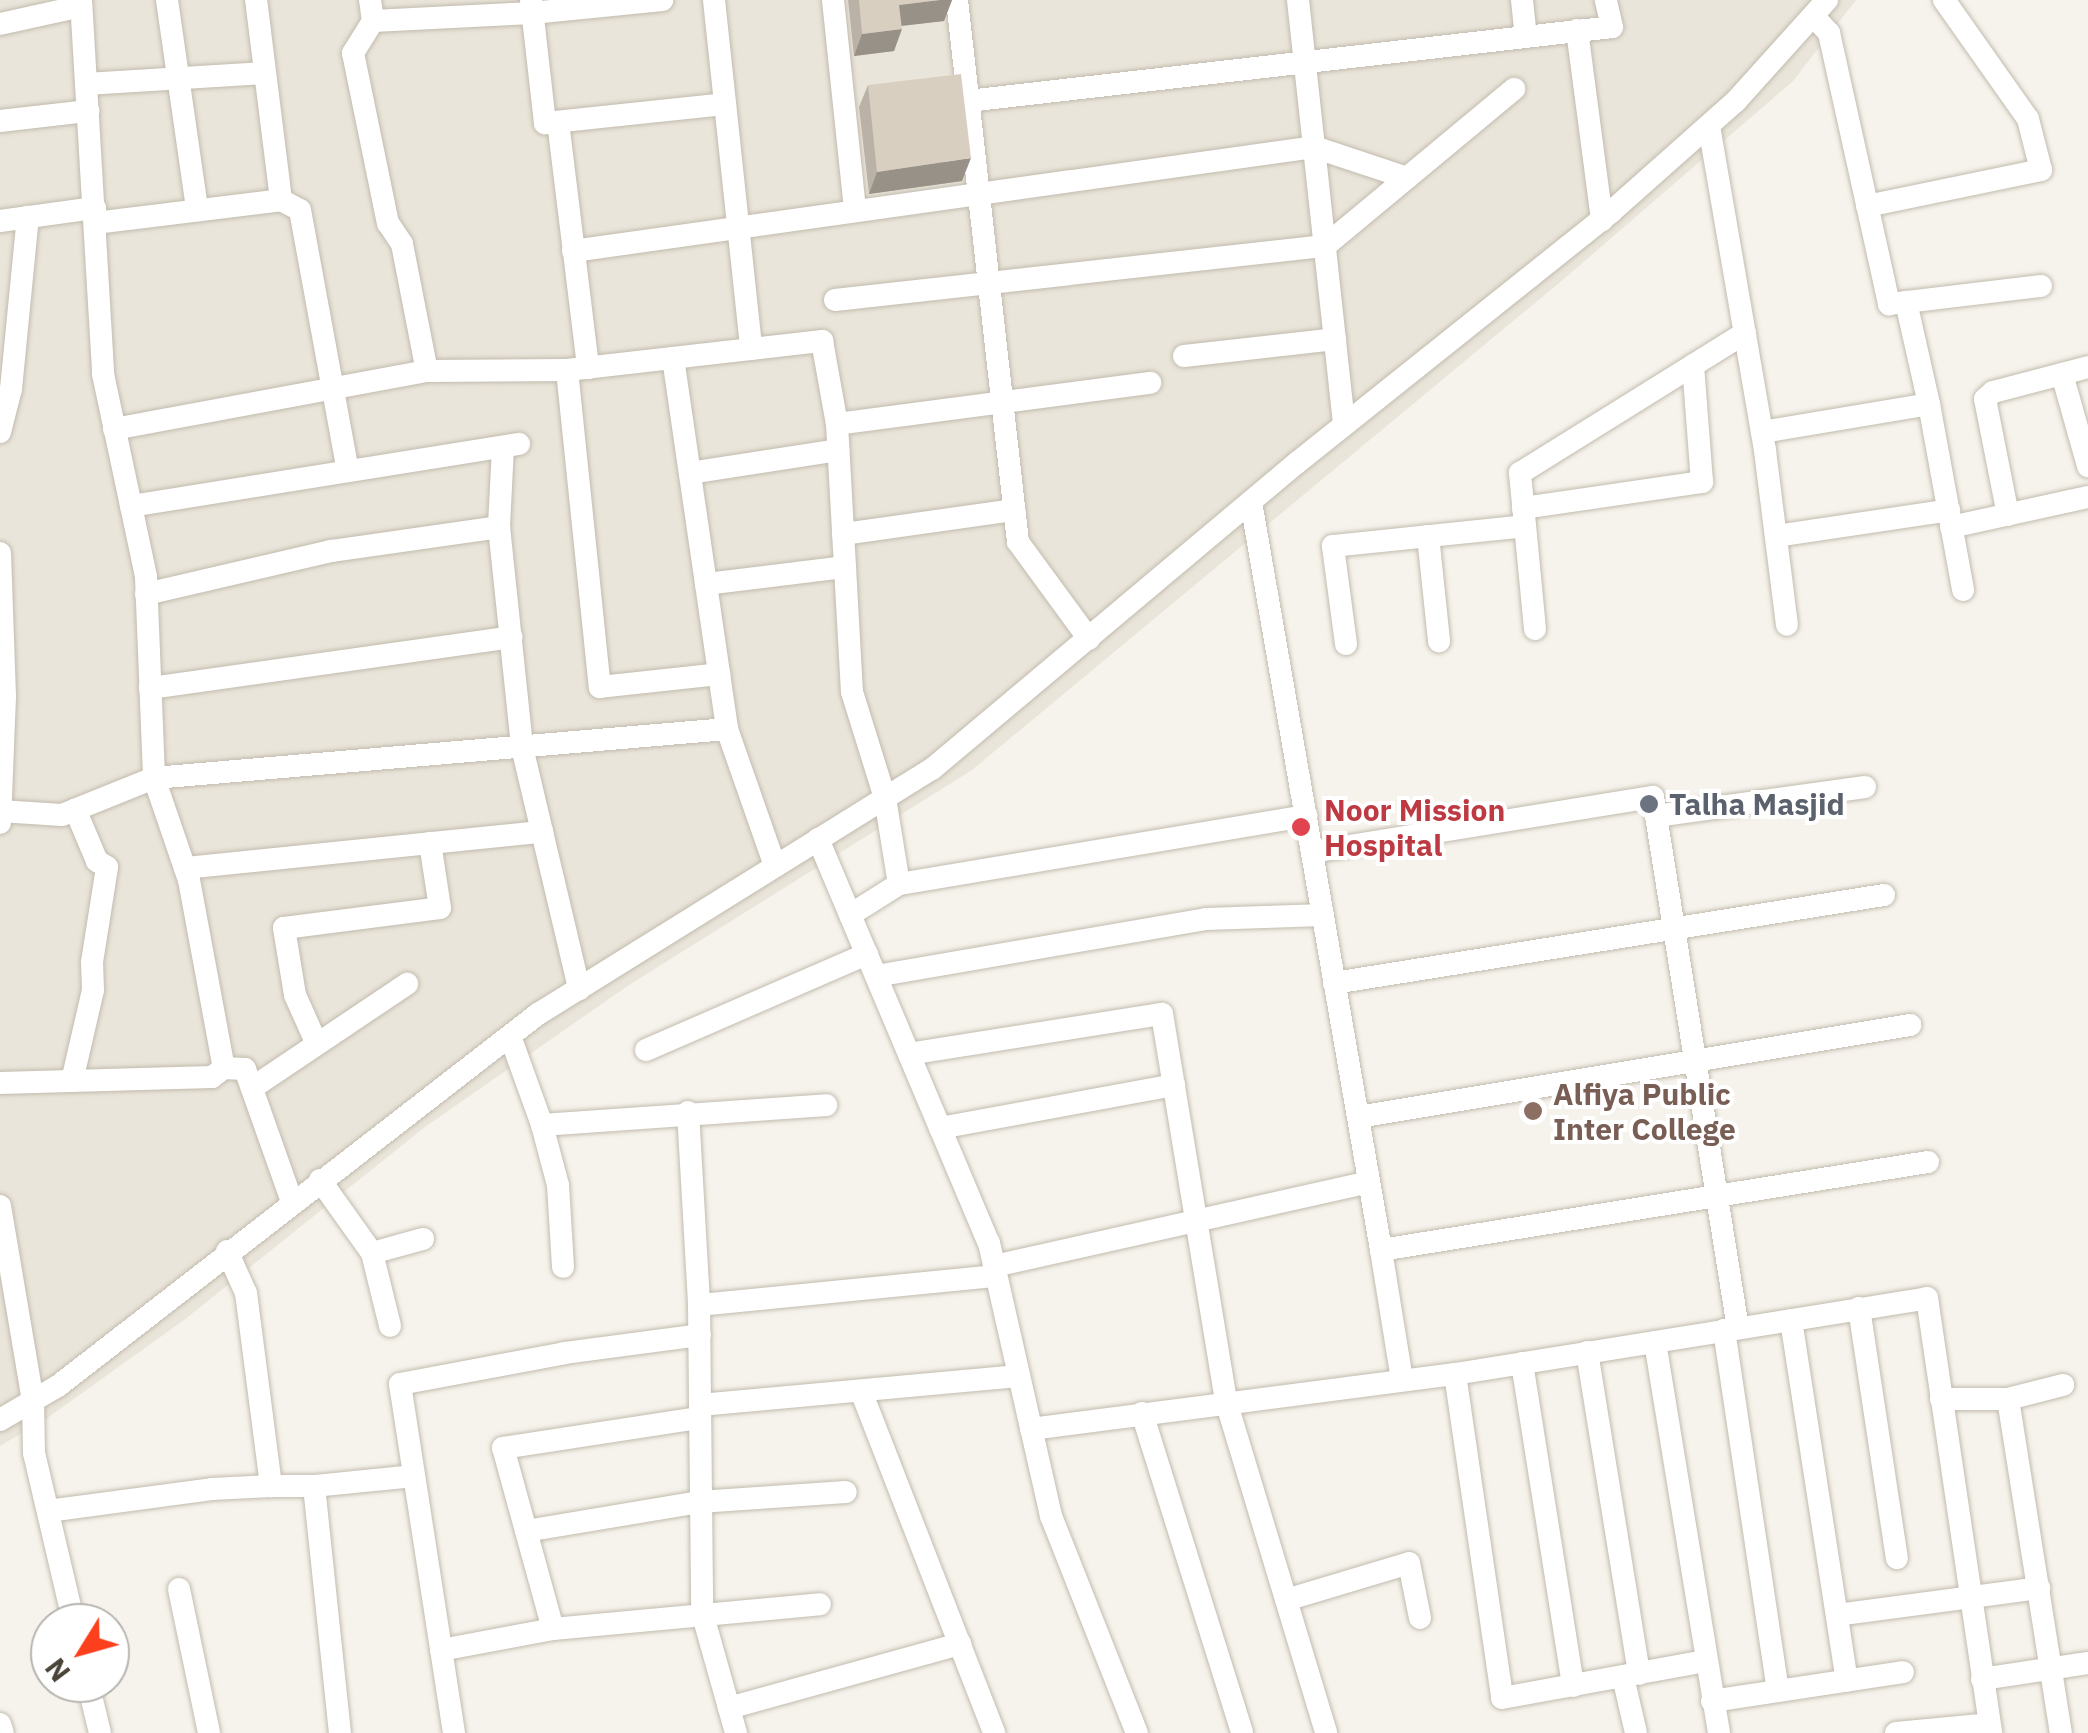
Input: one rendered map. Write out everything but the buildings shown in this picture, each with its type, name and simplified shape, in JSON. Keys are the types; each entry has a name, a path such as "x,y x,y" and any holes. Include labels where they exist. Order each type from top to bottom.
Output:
{"street":[{"path":"168,0 197,209"},
{"path":"256,0 265,73 348,471"},
{"path":"427,371 402,244 388,223 352,53 372,10 662,0"},
{"path":"714,0 752,349"},
{"path":"833,0 855,209"},
{"path":"957,0 1018,542 1089,639"},
{"path":"1298,0 1344,425"},
{"path":"1522,0 1526,36"},
{"path":"968,101 1612,27 1606,0"},
{"path":"1867,206 2041,170 2028,119 1944,0"},
{"path":"0,24 81,3 103,374 146,594 154,778 185,868 224,1068"},
{"path":"531,7 545,124 725,104"},
{"path":"0,1420 58,1386 510,1036 932,769 1344,425 1602,220 1709,126 1821,9 1889,304 2041,286"},
{"path":"1577,30 1602,220"},
{"path":"86,84 265,73"},
{"path":"835,300 1325,246 1514,89"},
{"path":"0,121 88,111"},
{"path":"558,122 573,251 577,369 600,688 719,674"},
{"path":"1709,126 1762,432 1786,625"},
{"path":"573,251 739,231 812,214 1314,147 1407,178"},
{"path":"0,221 291,205"},
{"path":"0,432 12,389 28,217"},
{"path":"1906,302 1930,404 1963,590"},
{"path":"1535,629 1520,473 1745,333"},
{"path":"1184,356 1335,339"},
{"path":"114,429 427,371 577,369 822,341 837,424 852,692 885,798 900,884"},
{"path":"673,358 726,729 775,866"},
{"path":"1346,644 1333,546 1428,536 1702,482 1693,365"},
{"path":"2008,515 1986,399 1992,392 2088,367"},
{"path":"2062,374 2088,466"},
{"path":"837,424 1150,383"},
{"path":"1762,432 1930,404"},
{"path":"130,506 511,445 499,527 522,747 579,989"},
{"path":"690,474 838,450"},
{"path":"1776,536 2008,515 2088,497"},
{"path":"1251,502 1402,1379"},
{"path":"843,534 1014,510"},
{"path":"146,594 331,551 499,527"},
{"path":"1428,536 1439,640"},
{"path":"0,553 5,698 0,823"},
{"path":"706,584 845,566"},
{"path":"150,688 511,637"},
{"path":"0,811 62,815 154,778 726,729"},
{"path":"1656,816 1865,787"},
{"path":"1312,852 1653,797 1717,1196 1778,1691"},
{"path":"72,1082 93,990 92,962 107,867 97,861 74,809"},
{"path":"850,915 900,884 1306,816"},
{"path":"185,868 542,832"},
{"path":"818,839 940,1128 995,1271 1051,1516 1136,1733"},
{"path":"316,1042 295,996 284,928 440,908 430,843"},
{"path":"1334,983 1884,895"},
{"path":"876,976 1206,920 1323,915"},
{"path":"646,1050 867,954"},
{"path":"252,1088 407,984"},
{"path":"909,1054 1162,1014 1226,1401 1326,1733"},
{"path":"1358,1117 1910,1025"},
{"path":"510,1036 542,1125 558,1185 563,1267"},
{"path":"0,1083 212,1077 224,1068 245,1069 292,1202"},
{"path":"940,1128 1174,1085"},
{"path":"542,1125 826,1105"},
{"path":"688,1112 700,1305 702,1612 736,1733"},
{"path":"1381,1250 1928,1162"},
{"path":"320,1180 372,1252 390,1326"},
{"path":"700,1305 995,1271 1196,1218 1369,1182"},
{"path":"0,1206 6,1280 32,1401 34,1453 69,1603"},
{"path":"372,1252 422,1240"},
{"path":"227,1252 246,1293 271,1486"},
{"path":"1031,1428 1454,1374 1927,1298 1990,1728 1898,1732"},
{"path":"1859,1308 1897,1558"},
{"path":"1791,1320 1847,1681"},
{"path":"454,1733 400,1384 565,1353 700,1336"},
{"path":"1655,1342 1719,1733"},
{"path":"1587,1352 1636,1733"},
{"path":"1522,1363 1572,1686"},
{"path":"1454,1374 1502,1698 1705,1661"},
{"path":"553,1629 503,1448 700,1412 861,1390 1019,1376"},
{"path":"1941,1399 2008,1398 2063,1385"},
{"path":"861,1390 994,1733"},
{"path":"2008,1398 2061,1733"},
{"path":"1142,1413 1242,1733"},
{"path":"48,1511 212,1488 314,1486 414,1476"},
{"path":"314,1486 340,1733"},
{"path":"526,1531 699,1502 846,1492"},
{"path":"1286,1600 1409,1563 1420,1618"},
{"path":"1837,1615 2039,1588"},
{"path":"179,1589 209,1733"},
{"path":"441,1650 553,1629 702,1612 820,1604"},
{"path":"729,1708 960,1644"},
{"path":"1982,1678 2088,1663"},
{"path":"1712,1701 1903,1672"},
{"path":"93,1703 100,1733"},
{"path":"0,1724 2,1733"}],"shaded area":[{"path":"0,0 1856,0 1793,81 1565,278 972,770 629,985 425,1127 184,1320 46,1419 0,1446"}],"place":[{"name":"Talha Masjid","path":"1649,804"},
{"name":"Noor Mission Hospital","path":"1301,827"},
{"name":"Alfiya Public Inter College","path":"1533,1111"}]}
